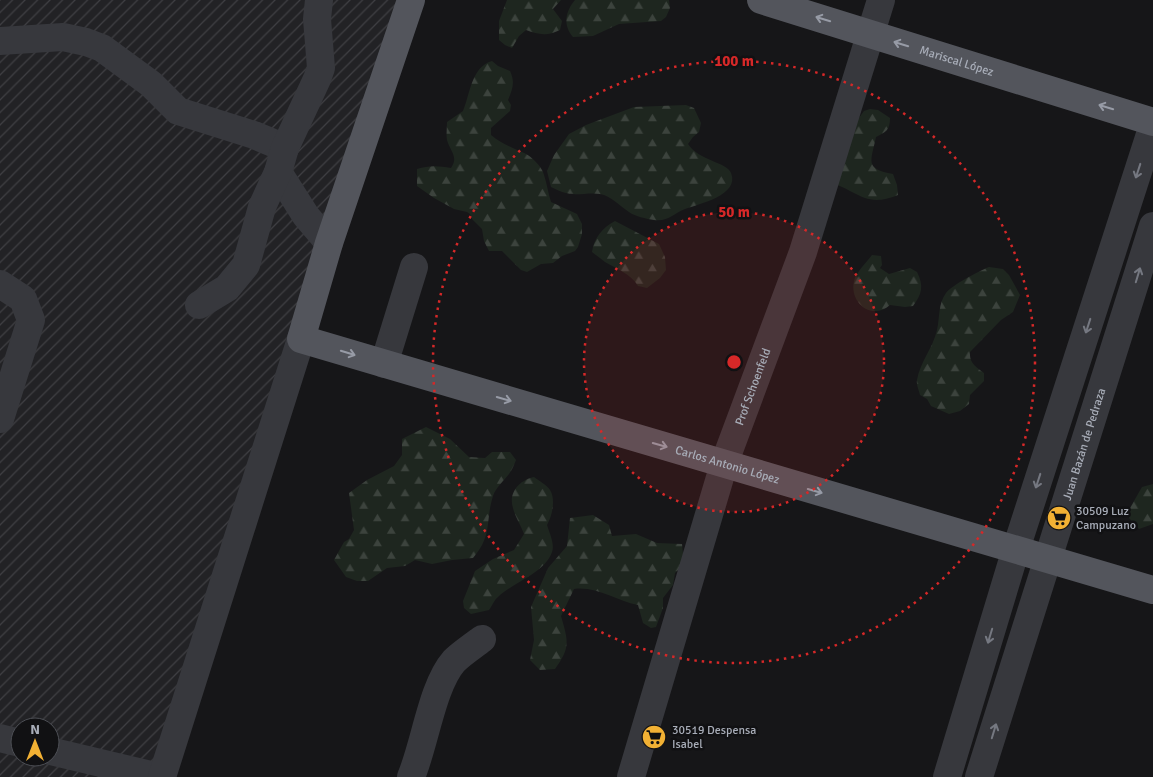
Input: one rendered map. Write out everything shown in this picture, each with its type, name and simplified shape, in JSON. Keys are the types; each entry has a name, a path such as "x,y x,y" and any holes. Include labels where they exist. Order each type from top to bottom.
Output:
{"main road":[{"path":"301,339 329,243 411,0"},
{"name":"Mariscal López","path":"761,0 1153,123"},
{"name":"Carlos Antonio López","path":"301,339 1153,590"}],"street":[{"path":"199,305 227,288 246,265 262,207 321,68 317,18 318,0"},
{"name":"Prof Schoenfeld","path":"631,777 724,464 803,252 881,0"},
{"path":"0,41 63,37 86,42 102,48 151,84 178,112 254,135 282,160 306,216 329,243"},
{"path":"947,777 1016,549 1153,123"},
{"name":"Juan Bazán de Pedraza","path":"980,777 1153,226"},
{"path":"384,364 414,267"},
{"path":"0,284 23,299 31,320 0,419"},
{"path":"60,754 117,773 161,777 301,339"},
{"path":"411,777 418,761 440,684 454,661 482,638"}],"shaded area":[{"path":"0,0 410,0 150,777 0,777"}],"green space":[{"path":"507,0 561,0 553,9 562,21 560,30 543,34 526,30 519,36 512,48 505,45 499,40 499,21"},
{"path":"575,0 669,0 670,8 666,17 661,21 619,24 593,36 573,37 568,28 566,18"},
{"path":"492,61 510,71 513,82 508,100 511,105 510,111 491,128 491,135 502,143 532,158 543,172 551,202 577,214 582,224 582,234 575,251 562,256 553,263 541,264 527,272 521,270 502,251 489,251 484,241 482,229 472,219 470,214 454,209 417,186 417,169 434,166 451,168 454,157 447,140 447,122 463,111 475,75 485,64"},
{"path":"686,105 694,108 701,123 699,132 688,144 693,150 705,158 724,166 731,173 732,181 730,187 724,193 667,218 654,220 631,213 604,195 570,194 551,187 547,171 554,155 569,134 586,125 634,107"},
{"path":"870,109 878,110 890,118 887,130 876,137 872,152 872,163 877,169 893,174 898,195 879,200 863,197 832,182 853,126 864,111"},
{"path":"615,221 659,244 665,257 666,270 660,278 647,288 638,286 628,275 592,252 599,234"},
{"path":"872,255 881,256 882,265 880,268 889,274 910,268 917,272 921,282 921,290 913,306 890,305 876,311 863,307 858,302 853,289 854,281 859,271"},
{"path":"989,267 1003,269 1009,275 1020,295 1013,312 1001,320 970,352 972,362 984,373 984,381 970,395 969,404 960,411 949,414 931,406 927,399 920,395 917,380 935,337 943,297 960,282"},
{"path":"426,427 450,439 469,457 485,458 492,452 510,452 516,460 510,472 494,493 488,528 479,550 473,558 432,564 415,560 405,566 387,568 368,581 357,581 346,577 334,560 344,542 349,539 354,530 349,493 367,480 394,466 402,455 402,439"},
{"path":"534,477 547,486 553,498 553,508 547,525 552,542 552,552 543,566 504,592 495,600 489,610 471,614 464,608 463,601 475,571 493,559 514,550 524,534 514,511 512,497 520,484"},
{"path":"1153,484 1153,524 1139,529 1129,518 1130,508 1142,487"},
{"path":"593,515 609,525 612,536 636,534 657,543 682,544 684,564 675,573 673,585 663,598 663,608 656,627 651,628 643,623 638,605 591,590 574,589 561,616 567,644 564,655 555,669 540,670 530,660 534,640 531,607 548,568 567,546 570,518"}],"place":[{"name":"30509 Luz Campuzano","path":"1059,518"},
{"name":"30519 Despensa Isabel","path":"654,737"}]}
